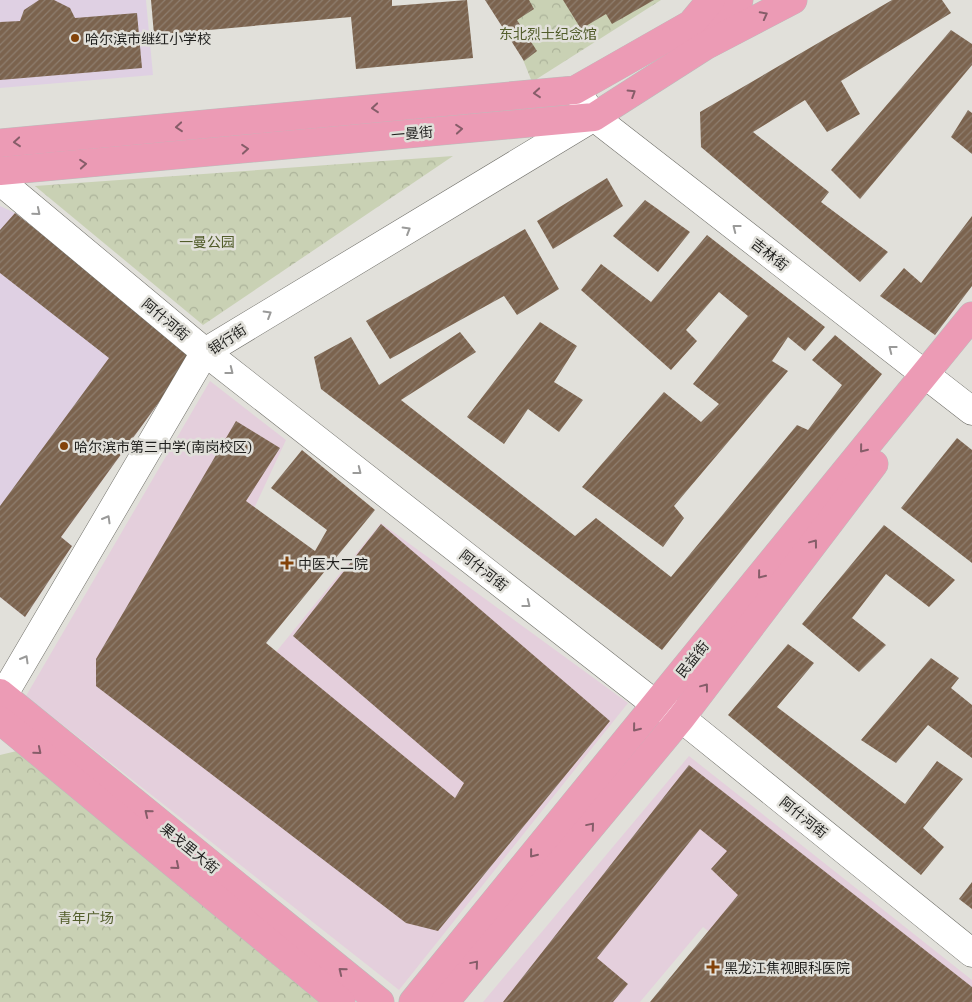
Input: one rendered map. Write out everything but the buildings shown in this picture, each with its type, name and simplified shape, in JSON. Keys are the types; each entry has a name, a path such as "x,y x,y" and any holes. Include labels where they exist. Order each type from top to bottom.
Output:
{"main road":[{"name":"一曼街","path":"0,143 575,90 691,24 711,0"},
{"path":"705,46 740,0"},
{"name":"一曼街","path":"0,171 594,117 705,46 793,0"},
{"name":"民益街","path":"445,1002 681,718 930,378 972,316"},
{"name":"民益街","path":"413,1002 655,704 930,378 972,345"},
{"name":"果戈里大街","path":"1,702 342,1002"},
{"name":"果戈里大街","path":"1,702 380,1002"}],"street":[{"name":"吉林街","path":"575,90 594,117 972,411"},
{"name":"银行街","path":"1,702 205,352 594,117"},
{"name":"阿什河街","path":"0,181 205,352 655,704 681,718 972,953"}],"shaded area":[{"name":"哈尔滨市继红小学校","path":"0,0 146,0 153,75 0,88"},
{"name":"哈尔滨市第三中学(南岗校区)","path":"0,206 15,213 194,354 61,537 72,546 25,617 0,597"},
{"path":"210,381 286,440 206,611 267,663 381,523 628,703 399,990 26,696"},
{"path":"689,756 972,980 972,1002 801,1002 703,927 640,1002 483,1002"}],"green space":[{"name":"东北烈士纪念馆","path":"499,0 661,0 532,82"},
{"name":"一曼公园","path":"453,156 203,325 35,186"},
{"name":"青年广场","path":"21,750 320,1002 0,1002 0,755"}],"place":[{"name":"哈尔滨市继红小学校","path":"75,38"},
{"name":"哈尔滨市第三中学(南岗校区)","path":"64,446"},
{"name":"中医大二院","path":"287,563"},
{"name":"黑龙江焦视眼科医院","path":"713,967"}]}
